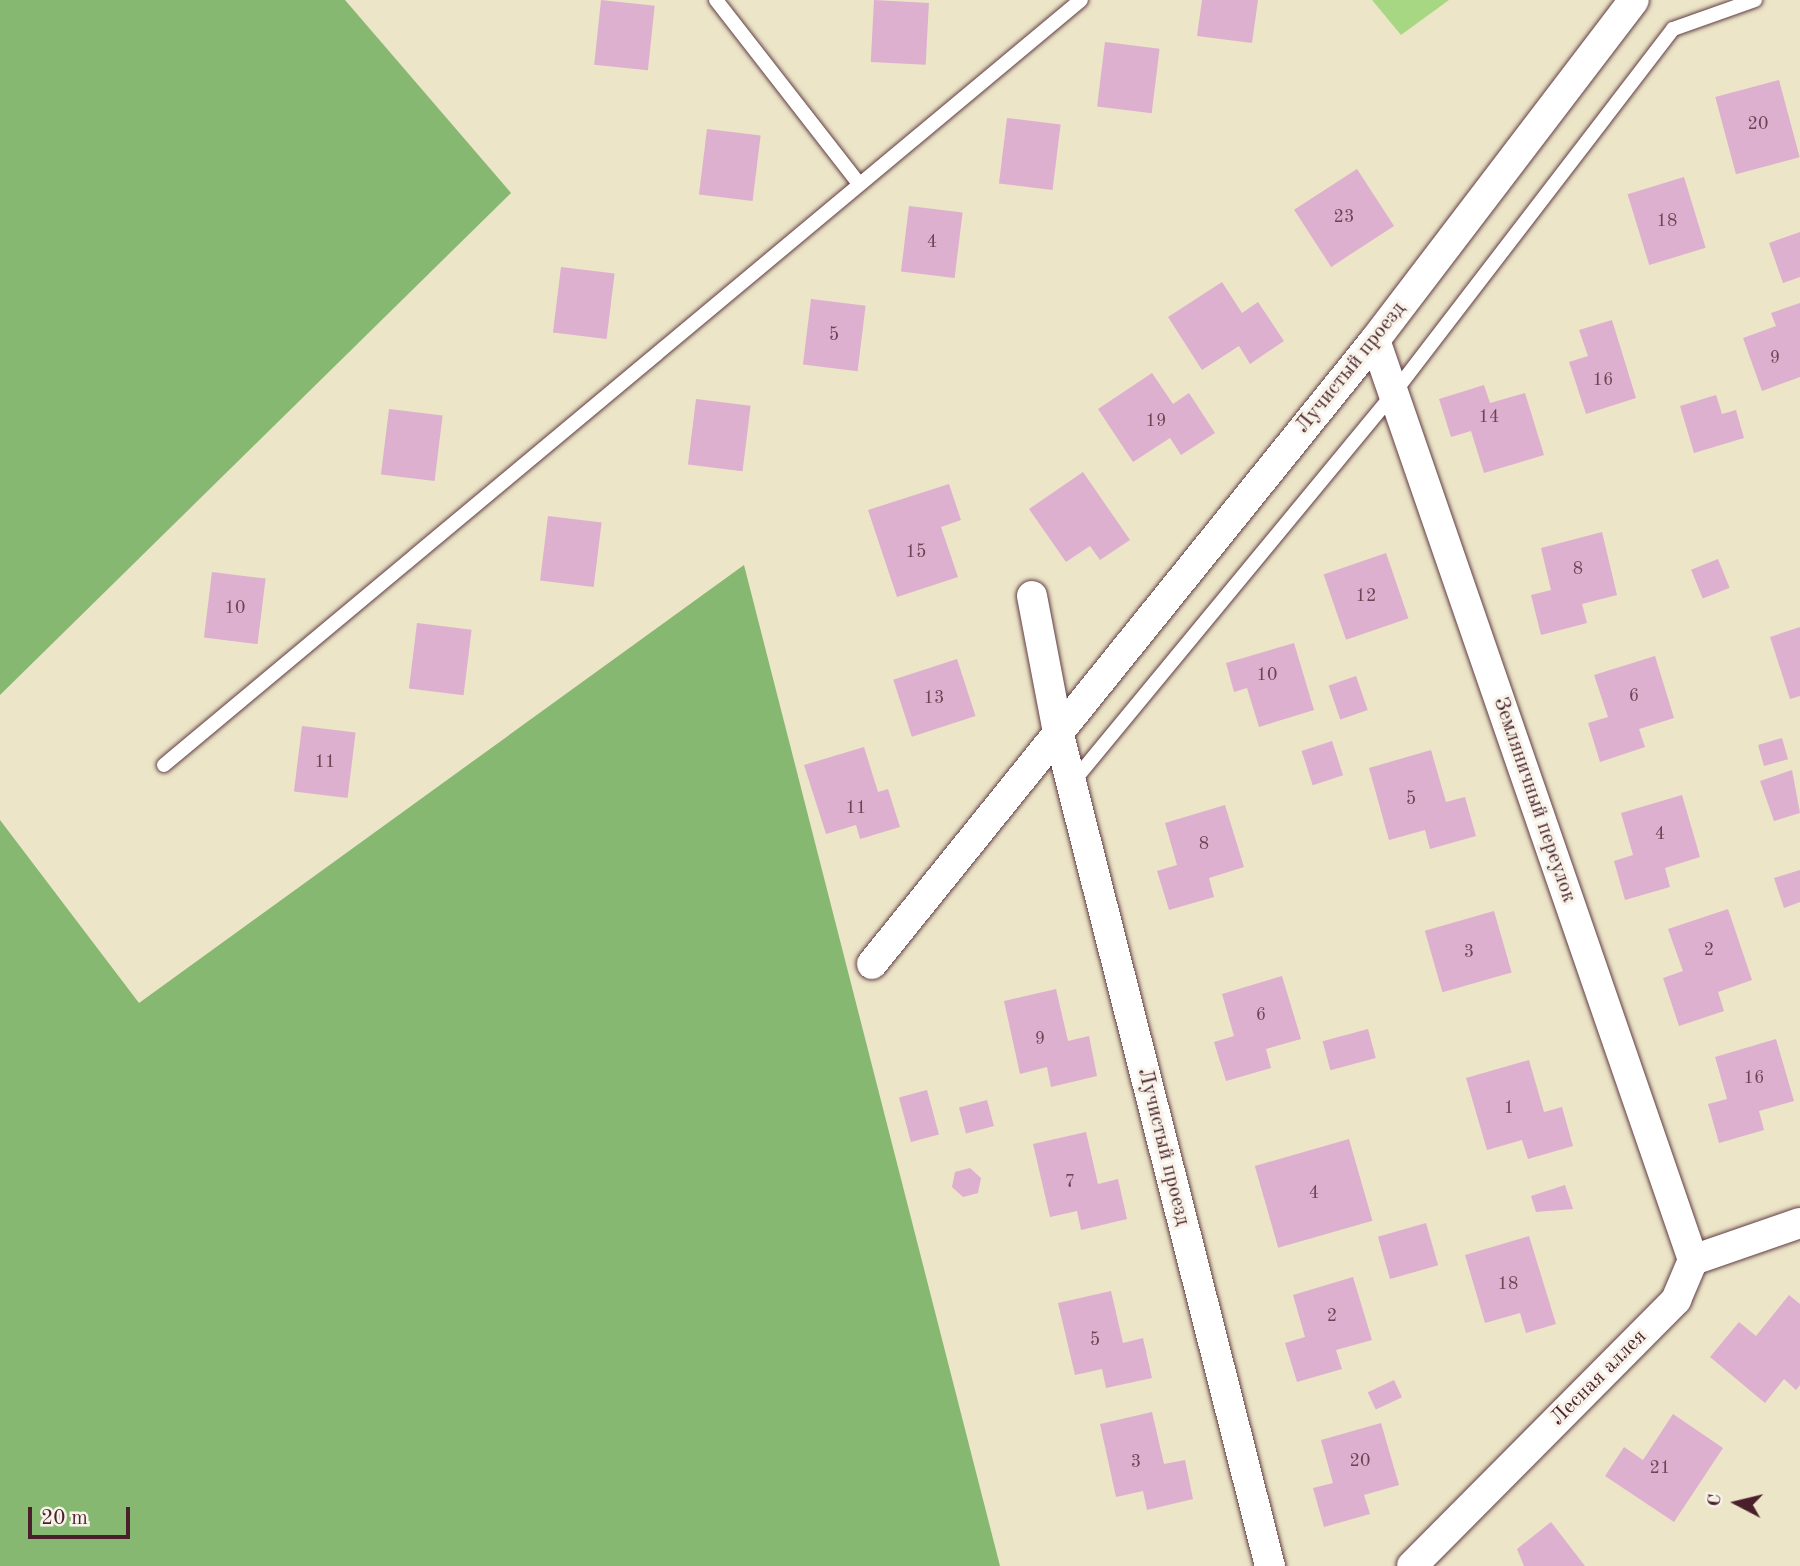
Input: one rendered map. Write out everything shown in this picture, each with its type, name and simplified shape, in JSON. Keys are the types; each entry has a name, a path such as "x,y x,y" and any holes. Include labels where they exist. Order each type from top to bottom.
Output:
{"street":[{"name":"Лучистый проезд","path":"872,964 1057,727 1375,340 1634,0"},
{"name":"Земляничный переулок","path":"1375,340 1693,1261"},
{"name":"Лучистый проезд","path":"1032,596 1057,727 1270,1566"},
{"path":"1693,1261 1800,1223"},
{"name":"Лесная аллея","path":"1412,1566 1676,1300 1693,1261"}],"lane":[{"path":"716,0 859,184"},
{"path":"164,765 1081,0"},
{"path":"1071,784 1393,394 1673,29 1755,0"}],"green space":[{"path":"0,0 345,0 511,193 0,695"},
{"path":"1372,0 1449,0 1401,35"},
{"path":"744,565 1000,1566 0,1566 0,820 139,1003"}],"building":[{"path":"601,0 655,6 648,70 594,65"},
{"path":"874,0 929,3 926,65 871,62"},
{"path":"1202,0 1258,0 1252,43 1197,36"},
{"path":"1105,42 1160,49 1152,113 1097,107"},
{"path":"1779,80 1800,157 1736,174 1715,97"},
{"path":"1007,118 1061,125 1053,190 999,184"},
{"path":"707,129 761,136 753,201 699,195"},
{"path":"1357,169 1394,226 1331,267 1294,210"},
{"path":"1684,177 1706,248 1649,265 1628,194"},
{"path":"909,206 963,213 955,278 901,272"},
{"path":"1800,232 1800,277 1783,283 1769,243"},
{"path":"561,267 615,274 607,339 553,333"},
{"path":"1222,282 1242,313 1258,302 1284,341 1250,364 1239,346 1202,370 1168,317"},
{"path":"811,299 866,306 858,371 803,365"},
{"path":"1800,303 1800,377 1762,391 1743,338 1776,326 1771,313"},
{"path":"1612,320 1636,398 1586,414 1569,362 1588,356 1579,330"},
{"path":"1152,373 1173,404 1189,393 1215,433 1181,455 1170,438 1133,462 1098,409"},
{"path":"1484,385 1490,403 1525,393 1544,455 1484,473 1471,431 1451,437 1439,399"},
{"path":"1716,395 1722,414 1736,410 1744,438 1694,453 1680,406"},
{"path":"696,399 751,406 743,471 688,465"},
{"path":"389,409 443,416 435,481 381,475"},
{"path":"1083,472 1130,540 1100,560 1090,546 1066,562 1029,509"},
{"path":"949,484 961,520 941,527 958,577 897,597 868,510"},
{"path":"548,516 602,523 594,587 540,581"},
{"path":"1602,532 1617,595 1582,604 1587,623 1541,635 1531,595 1551,590 1541,548"},
{"path":"1386,553 1408,618 1346,640 1324,574"},
{"path":"1718,559 1730,588 1703,599 1691,570"},
{"path":"212,572 266,579 258,644 204,638"},
{"path":"417,623 472,630 464,695 409,689"},
{"path":"1800,627 1800,696 1790,699 1770,637"},
{"path":"1294,643 1314,710 1259,727 1247,688 1234,692 1226,663"},
{"path":"1655,656 1674,718 1639,729 1645,747 1600,762 1588,723 1608,717 1594,675"},
{"path":"957,659 976,716 912,737 893,680"},
{"path":"1356,676 1368,710 1340,719 1329,685"},
{"path":"302,726 356,733 348,798 294,792"},
{"path":"1782,738 1788,759 1764,766 1758,745"},
{"path":"1332,741 1343,775 1313,785 1302,751"},
{"path":"864,747 878,792 888,789 900,827 860,839 856,825 826,834 804,765"},
{"path":"1431,750 1446,802 1465,797 1476,836 1430,849 1425,830 1389,840 1369,768"},
{"path":"1792,770 1800,813 1774,821 1760,781"},
{"path":"1682,795 1700,857 1665,868 1670,887 1625,900 1614,861 1633,855 1621,813"},
{"path":"1225,805 1244,867 1209,878 1214,897 1169,910 1157,871 1177,865 1165,823"},
{"path":"1800,870 1800,902 1784,908 1774,878"},
{"path":"1728,909 1752,980 1718,992 1724,1011 1679,1026 1663,978 1683,971 1668,929"},
{"path":"1494,911 1512,973 1442,992 1425,931"},
{"path":"1282,976 1301,1039 1266,1049 1271,1068 1226,1081 1214,1042 1234,1036 1222,994"},
{"path":"1056,989 1068,1041 1089,1036 1097,1076 1051,1087 1047,1067 1020,1074 1004,1001"},
{"path":"1368,1029 1376,1058 1330,1070 1323,1041"},
{"path":"1776,1039 1794,1101 1759,1111 1764,1130 1719,1143 1708,1104 1727,1099 1715,1057"},
{"path":"1529,1060 1544,1112 1562,1107 1573,1146 1528,1159 1522,1140 1487,1150 1466,1078"},
{"path":"927,1090 939,1134 911,1142 899,1098"},
{"path":"987,1100 994,1126 966,1134 959,1108"},
{"path":"1086,1132 1098,1184 1118,1179 1127,1219 1081,1230 1077,1211 1050,1217 1033,1144"},
{"path":"1349,1139 1372,1221 1278,1248 1255,1166"},
{"path":"970,1168 981,1178 978,1193 963,1197 952,1187 955,1172"},
{"path":"1565,1185 1573,1209 1536,1212 1531,1196"},
{"path":"1426,1223 1438,1265 1390,1279 1378,1237"},
{"path":"1529,1236 1556,1324 1526,1333 1520,1313 1485,1323 1465,1255"},
{"path":"1353,1277 1372,1340 1336,1350 1342,1369 1297,1382 1285,1343 1305,1337 1293,1295"},
{"path":"1111,1291 1123,1343 1143,1338 1152,1378 1106,1388 1102,1369 1075,1375 1058,1303"},
{"path":"1789,1295 1800,1304 1800,1385 1796,1390 1784,1379 1765,1403 1710,1357 1739,1322 1756,1336"},
{"path":"1394,1380 1402,1397 1376,1409 1368,1392"},
{"path":"1152,1412 1164,1464 1185,1460 1193,1499 1147,1510 1143,1491 1116,1497 1100,1424"},
{"path":"1673,1414 1723,1448 1674,1522 1605,1476 1624,1447 1643,1460"},
{"path":"1381,1423 1399,1485 1364,1495 1370,1514 1324,1527 1313,1488 1333,1483 1321,1440"},
{"path":"1551,1522 1585,1566 1524,1566 1517,1549"}]}
